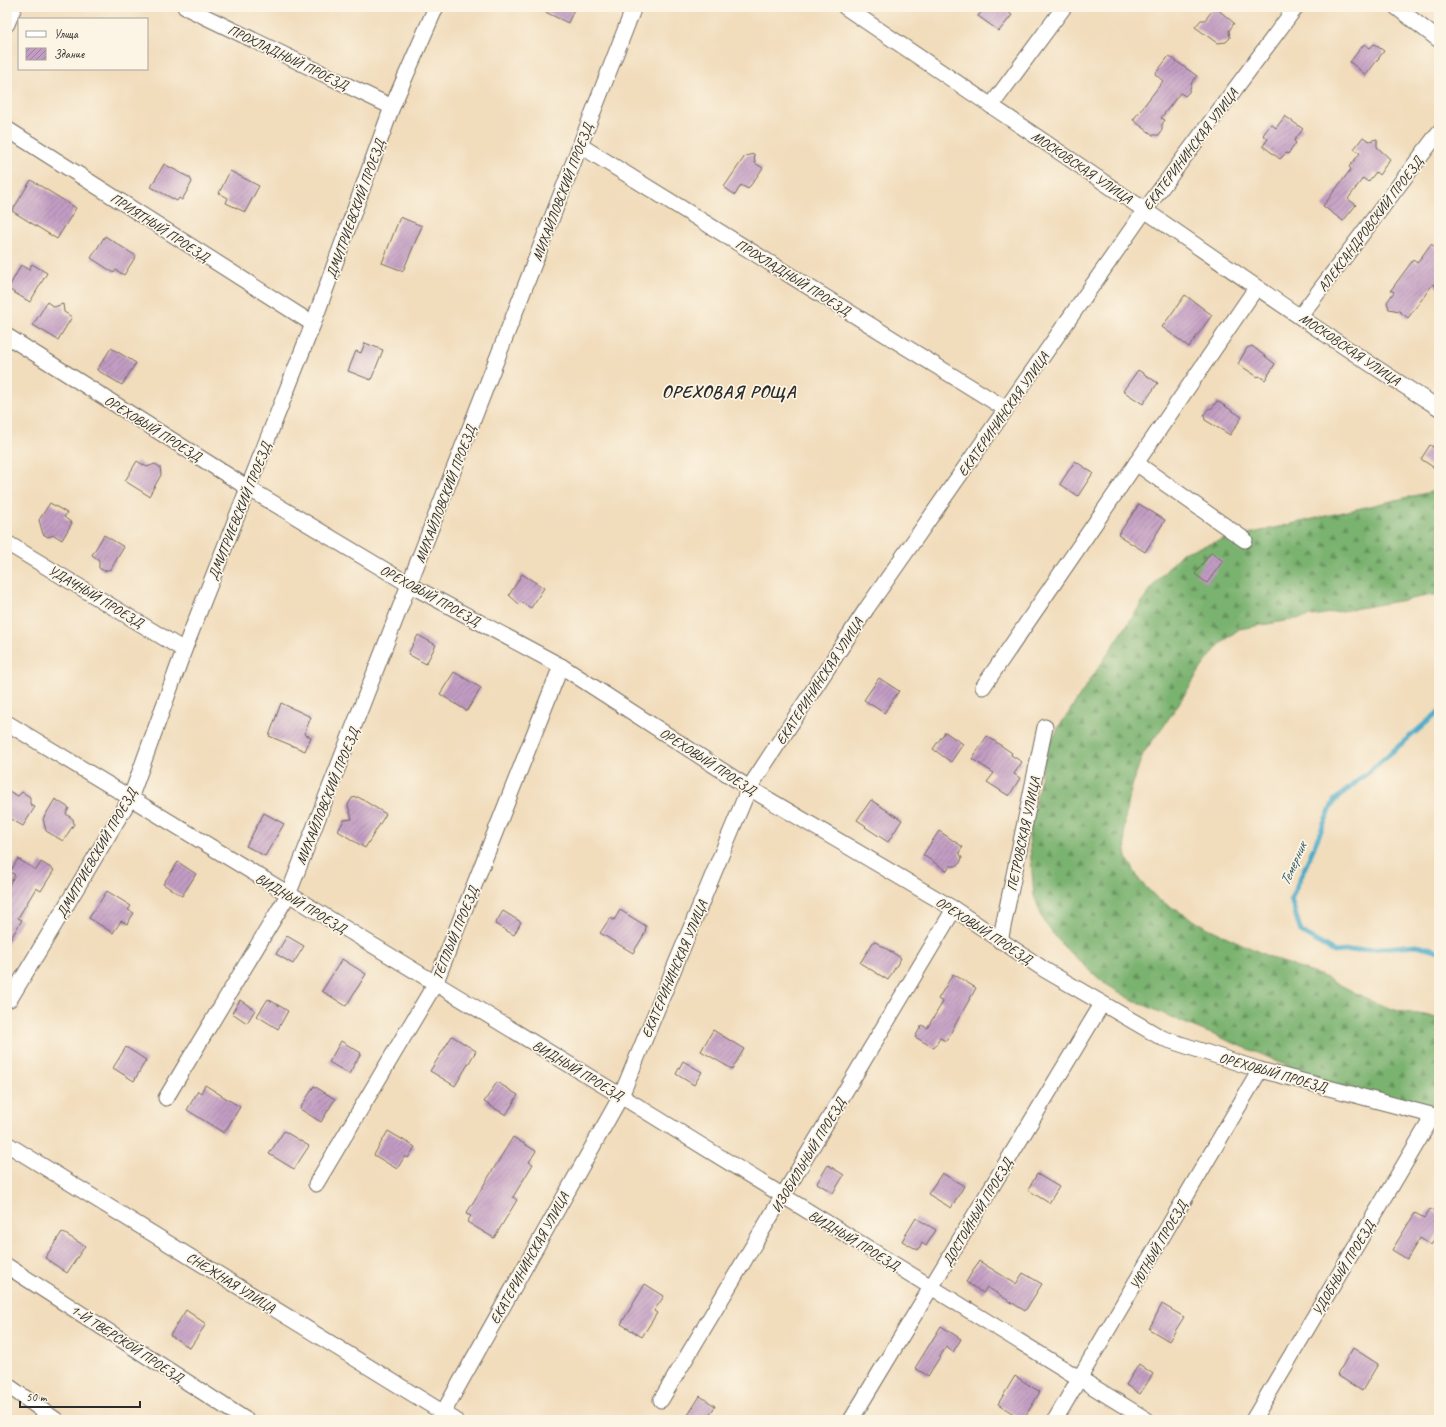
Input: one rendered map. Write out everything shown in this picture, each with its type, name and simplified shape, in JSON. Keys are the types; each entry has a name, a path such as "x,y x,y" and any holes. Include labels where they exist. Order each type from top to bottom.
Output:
{"street":[{"path":"7,24 14,7"},
{"name":"ПРОХЛАДНЫЙ ПРОЕЗД","path":"185,7 392,107"},
{"name":"ДМИТРИЕВСКИЙ ПРОЕЗД","path":"10,999 130,799 184,650 313,324 392,107 436,7"},
{"name":"МИХАЙЛОВСКИЙ ПРОЕЗД","path":"166,1098 288,895 634,7"},
{"name":"МОСКОВСКАЯ УЛИЦА","path":"845,7 1145,210 1256,288 1301,315 1439,408"},
{"path":"991,106 1064,7"},
{"name":"ЕКАТЕРИНИНСКАЯ УЛИЦА","path":"446,1418 502,1305 621,1096 749,788 867,608 1145,210 1296,7"},
{"path":"1396,7 1439,40"},
{"name":"ПРИЯТНЫЙ ПРОЕЗД","path":"7,129 313,324"},
{"name":"АЛЕКСАНДРОВСКИЙ ПРОЕЗД","path":"1301,315 1439,132"},
{"name":"ПРОХЛАДНЫЙ ПРОЕЗД","path":"581,146 1006,409"},
{"path":"983,687 1256,288"},
{"name":"ОРЕХОВЫЙ ПРОЕЗД","path":"7,336 248,488 410,585 561,666 749,788 954,909 1045,970 1162,1038 1260,1070 1436,1117"},
{"path":"1136,463 1245,540"},
{"name":"УДАЧНЫЙ ПРОЕЗД","path":"7,543 184,650"},
{"name":"ТЁПЛЫЙ ПРОЕЗД","path":"316,1184 435,984 561,666"},
{"name":"ВИДНЫЙ ПРОЕЗД","path":"7,723 621,1096 782,1197 932,1287 1147,1420"},
{"name":"ПЕТРОВСКАЯ УЛИЦА","path":"1000,941 1045,727"},
{"name":"ИЗОБИЛЬНЫЙ ПРОЕЗД","path":"661,1400 954,909"},
{"name":"ДОСТОЙНЫЙ ПРОЕЗД","path":"851,1420 1102,1004"},
{"name":"УЮТНЫЙ ПРОЕЗД","path":"1055,1420 1260,1070"},
{"name":"УДОБНЫЙ ПРОЕЗД","path":"1253,1420 1436,1117"},
{"name":"СНЕЖНАЯ УЛИЦА","path":"7,1144 446,1418"},
{"name":"1-Й ТВЕРСКОЙ ПРОЕЗД","path":"7,1266 246,1420"},
{"path":"7,1385 56,1420"}],"green space":[{"path":"1439,490 1439,594 1239,629 1219,645 1202,667 1174,711 1143,754 1127,805 1124,831 1127,858 1140,881 1159,900 1204,926 1276,960 1327,978 1373,1002 1398,1011 1425,1015 1439,1019 1439,1114 1316,1079 1129,998 1104,983 1062,945 1044,922 1034,896 1029,836 1046,751 1059,727 1155,583 1182,553 1222,540"}],"building":[{"path":"535,7 575,7 568,23"},
{"path":"985,7 1001,7 1012,15 999,31 978,16"},
{"path":"1215,7 1234,23 1229,31 1230,38 1226,42 1217,43 1195,27 1201,20 1205,20"},
{"path":"1364,44 1370,48 1374,44 1384,51 1366,75 1350,62"},
{"path":"1169,56 1197,76 1192,82 1189,92 1185,96 1180,93 1161,118 1165,120 1162,124 1162,130 1159,135 1153,135 1133,120 1163,81 1155,74"},
{"path":"1285,116 1303,129 1294,141 1296,143 1288,154 1286,153 1280,159 1263,146 1268,139 1263,135 1271,124 1276,128"},
{"path":"1363,137 1369,141 1377,139 1377,147 1390,159 1379,175 1376,172 1368,182 1363,178 1348,199 1356,205 1343,221 1323,206 1351,169 1349,167 1360,153 1354,149"},
{"path":"754,154 755,163 763,168 748,189 741,185 735,195 724,187 745,156"},
{"path":"164,164 190,178 192,182 182,200 179,198 177,201 151,187"},
{"path":"230,171 259,186 245,212 226,203 228,198 219,193"},
{"path":"31,180 76,208 57,239 12,211"},
{"path":"400,217 422,226 403,271 382,263"},
{"path":"105,236 136,256 124,275 116,270 114,273 91,258"},
{"path":"1431,244 1439,250 1439,289 1433,284 1408,318 1399,311 1389,309 1387,302 1394,292 1391,290 1413,260 1417,263"},
{"path":"32,264 47,273 30,302 8,289 21,265 29,270"},
{"path":"1185,295 1212,315 1189,347 1162,327"},
{"path":"47,302 54,307 63,304 64,312 72,317 58,340 33,325"},
{"path":"365,343 383,350 371,380 348,371 356,351 361,353"},
{"path":"1252,346 1275,364 1265,380 1238,364 1247,348"},
{"path":"111,348 136,363 122,385 97,370"},
{"path":"1138,370 1158,383 1143,404 1123,391"},
{"path":"1217,401 1242,417 1230,435 1205,420 1204,415"},
{"path":"1430,445 1439,451 1439,471 1421,459"},
{"path":"137,461 147,467 155,464 160,467 161,475 149,496 125,481"},
{"path":"1075,461 1093,473 1078,496 1060,484"},
{"path":"50,503 67,513 64,517 72,523 62,540 54,535 48,537 43,534 39,520"},
{"path":"1139,504 1165,520 1145,552 1118,535"},
{"path":"104,535 124,547 111,569 104,571 99,568 99,560 92,555"},
{"path":"1211,552 1223,561 1207,583 1195,574"},
{"path":"522,574 544,588 531,608 521,602 519,604 509,595"},
{"path":"418,635 436,645 426,664 408,654"},
{"path":"454,672 481,688 467,711 440,694"},
{"path":"879,678 899,691 884,713 864,700"},
{"path":"281,703 311,717 304,734 311,737 305,751 269,736"},
{"path":"945,732 963,744 951,762 933,749"},
{"path":"987,736 1012,753 1011,755 1022,762 1014,774 1020,778 1009,796 987,782 994,773 972,759"},
{"path":"7,790 18,796 22,792 30,797 30,804 35,807 23,826 7,817"},
{"path":"358,797 386,814 365,848 338,831 344,820 352,819 348,805 352,798"},
{"path":"55,799 69,808 66,814 73,819 74,824 63,841 46,831 43,819"},
{"path":"871,800 902,820 888,842 857,820"},
{"path":"264,813 284,824 265,856 246,846"},
{"path":"939,831 963,847 959,852 962,858 960,863 956,866 950,866 947,871 923,855"},
{"path":"18,859 36,870 41,862 54,870 41,891 36,888 18,918 22,920 7,945 7,888 15,875 10,872"},
{"path":"178,862 196,874 182,896 163,884"},
{"path":"107,891 131,906 128,910 134,913 127,924 121,921 113,933 89,918"},
{"path":"620,910 646,926 645,933 633,953 600,933 610,918 614,920"},
{"path":"503,911 521,922 514,935 495,924"},
{"path":"287,936 304,946 293,964 276,954"},
{"path":"874,941 901,958 888,980 860,963"},
{"path":"342,959 366,974 346,1006 322,991"},
{"path":"953,974 976,988 946,1041 940,1038 934,1048 915,1037 922,1025 927,1028 943,1002 938,999"},
{"path":"268,999 288,1011 278,1029 257,1016"},
{"path":"240,1000 255,1010 247,1023 232,1013"},
{"path":"713,1030 744,1049 732,1069 701,1051"},
{"path":"452,1036 476,1051 455,1086 430,1071"},
{"path":"341,1041 361,1053 349,1074 329,1062"},
{"path":"126,1047 146,1060 134,1081 113,1068"},
{"path":"683,1061 702,1072 694,1085 676,1074"},
{"path":"497,1082 518,1095 506,1115 484,1102"},
{"path":"205,1085 240,1107 224,1133 187,1110 198,1091 201,1093"},
{"path":"314,1086 335,1099 321,1122 300,1109"},
{"path":"284,1131 309,1146 294,1169 269,1154"},
{"path":"388,1131 415,1147 408,1158 405,1156 397,1169 374,1155"},
{"path":"513,1137 536,1151 529,1162 533,1164 513,1197 517,1200 494,1238 467,1222 471,1216 466,1214"},
{"path":"828,1165 844,1175 833,1193 817,1183"},
{"path":"942,1173 964,1186 951,1208 928,1194"},
{"path":"1037,1174 1059,1187 1049,1203 1028,1190"},
{"path":"1430,1209 1439,1214 1439,1231 1431,1245 1420,1238 1407,1259 1392,1250 1415,1213 1424,1218"},
{"path":"916,1218 936,1230 926,1246 922,1243 918,1250 902,1241"},
{"path":"62,1232 85,1246 67,1273 45,1258"},
{"path":"979,1261 1016,1284 1023,1273 1042,1284 1025,1311 987,1287 983,1293 966,1282"},
{"path":"645,1284 664,1296 654,1311 657,1313 642,1337 621,1324"},
{"path":"1162,1304 1184,1317 1169,1341 1149,1329"},
{"path":"186,1310 206,1324 190,1348 170,1335"},
{"path":"941,1326 961,1339 953,1352 946,1347 928,1376 915,1368"},
{"path":"1353,1348 1378,1364 1362,1391 1337,1375"},
{"path":"1139,1364 1153,1374 1140,1394 1126,1385"},
{"path":"1015,1376 1040,1392 1023,1420 998,1404"},
{"path":"700,1396 715,1406 707,1420 685,1420"}],"waterway":[{"name":"Темерник","path":"1439,712 1334,801 1291,899 1301,932 1334,952 1417,945 1439,951"}],"district":[{"name":"ОРЕХОВАЯ РОЩА","path":"729,392"}]}
